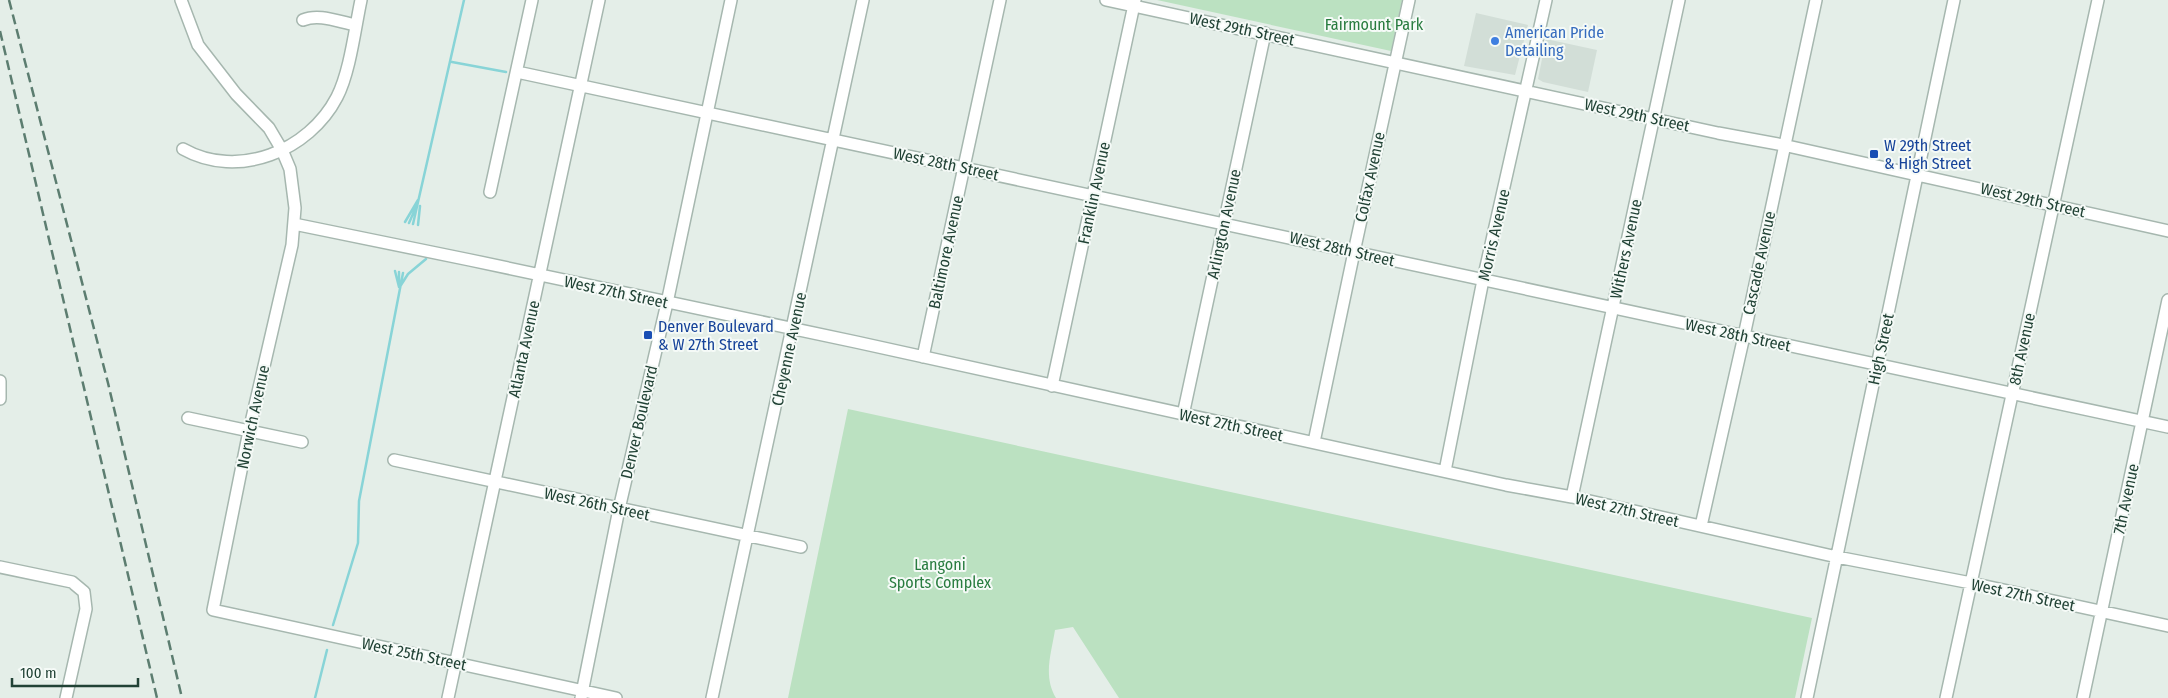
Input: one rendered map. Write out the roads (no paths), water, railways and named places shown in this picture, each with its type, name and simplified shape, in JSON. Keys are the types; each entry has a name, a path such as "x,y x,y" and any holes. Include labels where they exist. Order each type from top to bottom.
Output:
{"street":[{"name":"Norwich Avenue","path":"181,0 198,45 236,94 269,128 282,150 290,169 294,198 292,245 249,431 213,610"},
{"path":"183,149 196,156 209,159 241,161 266,156 282,150 297,143 311,132 334,103 343,82 361,0"},
{"path":"490,192 532,0"},
{"name":"Atlanta Avenue","path":"448,698 599,0"},
{"name":"Denver Boulevard","path":"582,694 619,509 667,302 731,0"},
{"name":"Cheyenne Avenue","path":"712,698 863,0"},
{"name":"Baltimore Avenue","path":"923,357 1000,0"},
{"name":"West 29th Street","path":"1106,0 1134,3 1527,92 1784,145 2168,231"},
{"name":"Colfax Avenue","path":"1314,442 1409,0"},
{"name":"Morris Avenue","path":"1445,471 1483,280 1527,92 1546,0"},
{"name":"Withers Avenue","path":"1572,497 1679,0"},
{"name":"Cascade Avenue","path":"1701,526 1816,0"},
{"name":"High Street","path":"1807,698 1954,0"},
{"name":"8th Avenue","path":"1946,698 2098,0"},
{"name":"Franklin Avenue","path":"1052,386 1134,3"},
{"path":"303,20 318,17 356,25"},
{"name":"Arlington Avenue","path":"1183,415 1265,33"},
{"name":"West 28th Street","path":"516,72 2168,427"},
{"name":"West 27th Street","path":"294,224 667,302 1183,415 1572,497 1836,557 1971,583 2168,626"},
{"name":"7th Avenue","path":"2083,698 2168,300"},
{"path":"0,400 1,382"},
{"path":"188,418 302,442"},
{"name":"West 26th Street","path":"394,460 801,547"},
{"path":"0,567 72,582 84,592 86,609 66,698"},
{"name":"West 25th Street","path":"213,610 456,662 582,694 616,698"}],"waterway":[{"path":"413,224 464,0"},
{"path":"452,62 506,72"},
{"path":"405,222 418,200"},
{"path":"418,225 420,206"},
{"path":"409,223 416,207"},
{"path":"401,285 408,274 426,259"},
{"path":"395,271 399,287"},
{"path":"399,272 399,285"},
{"path":"333,625 358,543 359,501 403,273"},
{"path":"315,698 327,650"}],"railway":[{"path":"9,0 108,383 182,698"},
{"path":"0,31 157,698"}],"place":[{"name":"American Pride Detailing","path":"1495,41"},
{"name":"W 29th Street & High Street","path":"1874,154"},
{"name":"Denver Boulevard & W 27th Street","path":"648,335"}],"park label":[{"name":"Fairmount Park","path":"1374,24"},
{"name":"Langoni Sports Complex","path":"940,573"}]}
